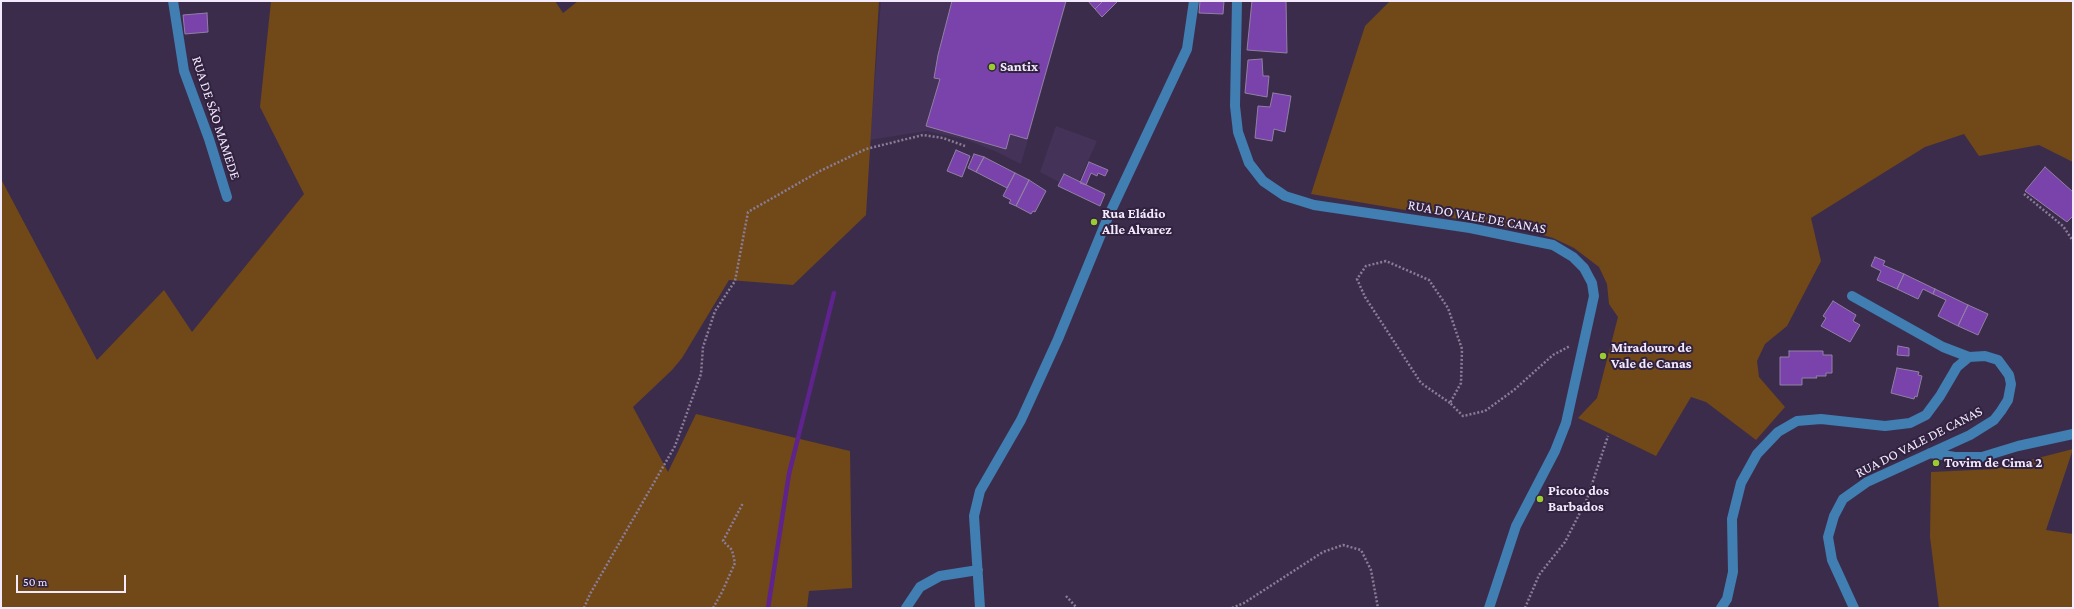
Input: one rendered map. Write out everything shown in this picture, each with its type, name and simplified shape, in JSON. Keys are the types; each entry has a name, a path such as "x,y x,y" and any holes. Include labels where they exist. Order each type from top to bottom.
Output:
{"street":[{"name":"RUA DE SÃO MAMEDE","path":"173,1 184,71 209,140 227,197"},
{"path":"980,608 974,516 980,491 1024,414 1058,339 1108,217 1187,48 1194,1"},
{"name":"RUA DO VALE DE CANAS","path":"1237,1 1235,106 1238,132 1249,163 1263,181 1285,196 1314,206 1470,228 1553,245 1574,257 1584,268 1592,283 1594,296 1566,423 1555,451 1516,526 1489,608"},
{"path":"1852,296 1943,347 1969,357"},
{"name":"RUA DO VALE DE CANAS","path":"1721,608 1727,599 1733,572 1732,519 1741,483 1757,454 1778,432 1796,421 1821,419 1885,426 1910,423 1926,415 1940,396 1957,367 1969,357 1985,356 1998,360 2009,375 2011,384 2008,400 2002,412 1994,420 1970,435 1867,482 1844,499 1834,516 1828,537 1832,560 1854,608"},
{"path":"1930,453 1955,457 1982,457 2018,446 2073,434"},
{"path":"906,608 920,587 940,576 978,570"}],"path":[{"path":"584,608 590,594 675,446 700,374 703,347 715,311 735,281 748,212 820,171 866,149 923,135 943,138 965,146"},
{"path":"2024,194 2064,226 2073,241"},
{"path":"1450,403 1461,383 1462,349 1448,308 1429,280 1386,261 1366,266 1356,279 1365,297 1422,383 1450,403 1463,416 1485,411 1514,390 1553,355 1585,338"},
{"path":"1525,608 1539,575 1565,542 1587,499 1608,436"},
{"path":"713,608 735,563 732,550 723,541 743,503"},
{"path":"1232,608 1244,603 1323,552 1343,545 1361,550 1371,570 1378,608"},
{"path":"1066,596 1077,608"}],"shaded area":[{"path":"271,1 555,1 563,13 578,1 879,1 866,215 793,285 729,280 682,358 672,370 633,407 668,472 696,414 850,451 852,588 809,591 807,608 1,608 1,179 97,360 164,290 192,332 304,194 260,107"},
{"name":"Santix","path":"881,1 1067,1 1021,164 997,152 967,140 926,131 870,140"},
{"path":"1390,1 2073,1 2073,162 2039,145 1979,156 1964,134 1925,147 1811,218 1821,261 1787,326 1765,344 1757,361 1759,377 1785,407 1756,440 1706,402 1691,397 1656,456 1578,418 1597,398 1618,317 1609,304 1607,284 1599,267 1574,248 1553,238 1529,231 1311,194 1365,26"},
{"path":"1056,126 1097,141 1079,181 1064,173 1059,182 1040,172"},
{"path":"2073,449 2046,530 2073,534 2073,608 1939,608 1930,537 1931,472 1995,469"}],"building":[{"name":"Santix","path":"952,1 1066,1 1027,139 1010,134 1006,149 926,126 940,79 934,78 938,55"},
{"path":"1088,1 1103,1 1095,9"},
{"path":"1103,1 1118,1 1102,17 1095,9"},
{"path":"1200,1 1224,1 1223,14 1199,13"},
{"path":"1252,1 1286,1 1287,53 1247,50"},
{"path":"207,13 208,32 185,34 183,15"},
{"path":"1262,59 1263,76 1269,76 1267,97 1245,93 1248,60"},
{"path":"1273,93 1291,96 1285,132 1274,129 1272,141 1255,138 1258,106 1270,107"},
{"path":"956,150 970,156 962,177 947,171"},
{"path":"974,154 984,157 976,172 968,168"},
{"path":"984,157 1015,173 1007,188 976,172"},
{"path":"1089,162 1108,170 1105,176 1098,173 1097,176 1091,173 1086,185 1080,183"},
{"path":"2045,167 2073,192 2073,216 2067,222 2025,191"},
{"path":"1015,173 1029,180 1016,206 1009,203 1011,200 1003,196"},
{"path":"1064,174 1105,194 1100,206 1058,186"},
{"path":"1029,180 1046,191 1035,212 1033,211 1031,214 1016,206"},
{"path":"1875,257 1885,261 1883,265 1904,274 1897,289 1877,280 1881,271 1871,266"},
{"path":"1904,274 1935,289 1933,294 1923,289 1918,299 1897,289"},
{"path":"1935,289 1968,305 1958,326 1938,316 1946,300 1933,294"},
{"path":"1833,301 1856,315 1853,321 1860,325 1850,342 1821,326 1826,318 1823,316"},
{"path":"1968,305 1988,314 1978,335 1958,326"},
{"path":"1898,346 1909,348 1909,356 1897,355"},
{"path":"1789,351 1823,351 1823,355 1832,355 1832,373 1826,373 1826,376 1816,376 1817,378 1802,378 1802,385 1780,385 1780,357 1789,357"},
{"path":"1897,368 1919,372 1918,375 1922,376 1917,397 1915,396 1914,399 1891,393"}],"waterway":[{"path":"768,608 789,474 834,293"}],"place":[{"name":"Santix","path":"992,67"},
{"name":"Rua Eládio Alle Alvarez","path":"1094,222"},
{"name":"Miradouro de Vale de Canas","path":"1603,356"},
{"name":"Tovim de Cima 2","path":"1936,463"},
{"name":"Picoto dos Barbados","path":"1540,499"}]}
